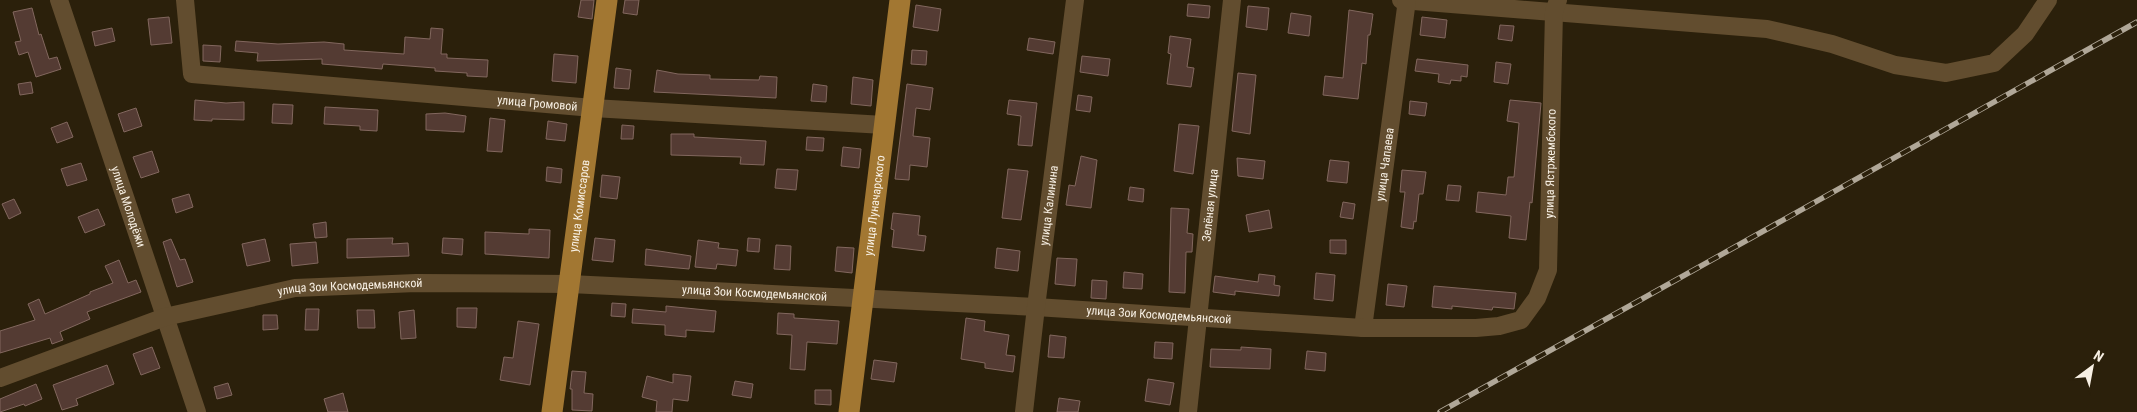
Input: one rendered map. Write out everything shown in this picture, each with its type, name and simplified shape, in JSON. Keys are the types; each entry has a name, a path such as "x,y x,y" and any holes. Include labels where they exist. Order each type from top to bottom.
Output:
{"main road":[{"name":"улица Комиссаров","path":"552,412 607,0"},
{"name":"улица Луначарского","path":"849,412 900,0"}],"street":[{"name":"улица Молодёжи","path":"59,0 197,412"},
{"name":"улица Громовой","path":"185,0 192,74 593,108 884,125"},
{"name":"улица Калинина","path":"1024,412 1075,0"},
{"name":"Зелёная улица","path":"1188,412 1232,0"},
{"path":"1401,0 1556,6 1767,29 1832,44 1894,65 1946,73 1994,63 2025,34 2048,0"},
{"name":"улица Чапаева","path":"1364,328 1407,0"},
{"name":"улица Ястржембского","path":"1521,320 1537,298 1548,270 1556,6"},
{"name":"улица Зои Космодемьянской","path":"0,378 165,318 294,288 416,283 570,284 1036,307 1364,328 1476,328 1499,326 1521,320"}],"building":[{"path":"581,0 594,0 592,19 578,17"},
{"path":"625,0 639,0 637,15 623,13"},
{"path":"1188,4 1210,6 1209,18 1187,16"},
{"path":"916,5 941,9 938,31 913,27"},
{"path":"1248,6 1269,8 1267,30 1246,27"},
{"path":"32,8 39,35 41,34 49,59 57,57 61,69 36,77 28,52 19,55 15,42 21,41 13,12"},
{"path":"1349,10 1373,14 1370,35 1368,35 1366,64 1362,63 1358,99 1323,95 1325,76 1343,78"},
{"path":"1291,13 1311,16 1309,36 1288,33"},
{"path":"169,17 172,43 151,45 148,19"},
{"path":"1422,17 1447,20 1445,38 1420,35"},
{"path":"1500,25 1514,26 1512,41 1498,39"},
{"path":"112,28 115,41 95,46 92,32"},
{"path":"431,28 443,29 441,54 447,54 447,58 488,60 487,77 467,76 467,73 435,71 435,68 383,64 382,69 322,64 322,59 257,61 258,53 235,51 236,41 278,44 324,42 344,44 344,50 404,54 405,37 430,39"},
{"path":"1170,36 1191,39 1187,67 1194,68 1191,87 1167,84 1171,54 1168,53"},
{"path":"1029,38 1055,42 1053,54 1027,50"},
{"path":"203,45 221,46 220,62 203,61"},
{"path":"912,50 927,51 926,65 911,64"},
{"path":"554,54 578,56 576,83 552,81"},
{"path":"1082,56 1110,59 1108,76 1080,72"},
{"path":"1417,59 1468,65 1467,77 1461,76 1461,81 1451,80 1450,84 1438,82 1439,74 1415,71"},
{"path":"1496,62 1511,64 1508,84 1494,82"},
{"path":"616,68 631,70 629,89 614,88"},
{"path":"657,70 678,74 710,75 710,79 759,80 760,76 777,77 776,98 654,92"},
{"path":"1238,73 1256,75 1250,134 1232,131"},
{"path":"853,77 873,80 871,106 851,104"},
{"path":"31,82 33,93 20,95 18,84"},
{"path":"813,84 827,86 826,102 811,101"},
{"path":"907,84 933,88 930,110 916,108 913,136 930,138 927,167 910,165 909,180 895,179"},
{"path":"1078,95 1092,97 1090,112 1076,110"},
{"path":"195,100 226,103 244,102 244,120 194,120"},
{"path":"1009,100 1037,103 1032,146 1018,145 1021,116 1007,114"},
{"path":"1510,100 1541,103 1532,203 1530,202 1526,240 1509,238 1511,216 1476,212 1478,192 1506,195 1508,177 1514,177 1519,123 1507,121"},
{"path":"1410,101 1427,103 1425,116 1409,114"},
{"path":"273,104 293,105 292,124 272,123"},
{"path":"325,107 378,110 377,131 360,130 360,126 324,124"},
{"path":"136,108 142,126 124,132 118,114"},
{"path":"445,113 466,116 464,132 426,130 426,114"},
{"path":"490,118 505,120 502,152 487,151"},
{"path":"548,121 567,124 565,141 546,139"},
{"path":"67,122 73,137 57,143 51,128"},
{"path":"1179,124 1199,126 1193,174 1174,171"},
{"path":"622,125 634,126 633,139 621,139"},
{"path":"671,134 694,134 694,137 766,141 764,165 740,164 741,157 671,155"},
{"path":"807,137 824,138 823,151 806,150"},
{"path":"843,147 861,149 859,168 841,166"},
{"path":"152,151 159,172 141,178 133,157"},
{"path":"1081,156 1097,160 1091,208 1066,205 1069,185 1075,186"},
{"path":"1237,158 1265,161 1263,179 1238,176"},
{"path":"1330,160 1349,162 1347,183 1327,181"},
{"path":"81,163 87,180 67,186 61,169"},
{"path":"547,167 562,169 561,183 546,181"},
{"path":"777,169 798,170 796,190 775,188"},
{"path":"1008,169 1028,171 1021,220 1002,218"},
{"path":"1402,170 1426,172 1423,194 1419,194 1416,222 1414,221 1413,229 1401,227 1405,192 1400,192"},
{"path":"602,175 620,177 617,199 600,197"},
{"path":"1448,185 1461,186 1459,201 1446,200"},
{"path":"1130,187 1144,189 1143,202 1128,200"},
{"path":"189,194 193,207 176,213 172,199"},
{"path":"14,199 21,213 9,219 2,204"},
{"path":"1343,202 1355,204 1353,219 1340,217"},
{"path":"1171,208 1189,209 1187,233 1193,234 1192,252 1186,252 1185,293 1169,292"},
{"path":"98,209 105,225 85,233 78,217"},
{"path":"1269,210 1272,228 1249,232 1246,215"},
{"path":"893,213 920,216 918,235 926,236 924,251 892,247 894,230 891,229"},
{"path":"326,222 327,237 315,238 313,224"},
{"path":"529,229 550,230 549,258 485,254 485,232 529,234"},
{"path":"393,238 392,244 408,243 409,256 347,258 347,239"},
{"path":"443,238 463,239 462,255 442,253"},
{"path":"595,238 615,240 613,262 592,260"},
{"path":"748,238 760,239 759,252 747,251"},
{"path":"171,239 180,260 185,259 193,282 177,287 163,242"},
{"path":"265,239 270,261 247,266 242,244"},
{"path":"698,240 719,243 718,248 738,250 736,266 717,264 716,269 695,267"},
{"path":"1330,240 1346,240 1346,254 1330,253"},
{"path":"316,242 318,263 292,266 290,244"},
{"path":"776,245 791,246 790,270 774,269"},
{"path":"837,247 854,248 852,273 835,271"},
{"path":"997,248 1020,251 1018,271 995,268"},
{"path":"646,249 691,256 689,269 645,265"},
{"path":"1057,258 1077,259 1075,286 1055,284"},
{"path":"119,260 128,283 136,280 141,292 87,312 90,319 60,332 63,340 52,344 50,338 0,353 0,331 35,320 28,304 39,299 45,314 113,283 105,266"},
{"path":"1124,272 1143,274 1142,289 1123,288"},
{"path":"1316,273 1335,275 1333,301 1314,299"},
{"path":"1259,274 1275,276 1274,285 1280,286 1279,296 1235,291 1235,295 1213,292 1215,276 1258,282"},
{"path":"1092,280 1107,281 1106,299 1091,298"},
{"path":"1388,284 1407,286 1404,307 1386,305"},
{"path":"1434,286 1516,293 1514,309 1493,307 1492,310 1452,306 1452,309 1432,307"},
{"path":"612,303 626,304 625,317 611,316"},
{"path":"666,306 716,311 714,332 686,330 686,337 665,335 665,325 632,323 633,309 666,312"},
{"path":"457,308 477,308 476,328 457,327"},
{"path":"306,309 319,309 318,330 305,330"},
{"path":"357,310 374,310 375,328 358,328"},
{"path":"414,310 416,338 401,339 399,312"},
{"path":"778,313 794,314 794,318 839,321 837,344 807,342 805,370 790,369 792,335 777,334"},
{"path":"263,315 277,315 278,329 263,330"},
{"path":"966,318 985,321 984,331 1009,335 1006,355 1015,356 1013,372 985,368 985,363 961,359"},
{"path":"518,321 539,324 530,385 500,380 504,357 513,358"},
{"path":"1050,335 1066,337 1064,358 1048,357"},
{"path":"1155,342 1173,343 1172,359 1154,358"},
{"path":"152,347 160,368 141,375 133,354"},
{"path":"1241,347 1271,349 1270,369 1210,367 1211,349 1241,350"},
{"path":"1307,351 1326,353 1325,371 1305,369"},
{"path":"874,360 897,363 894,382 871,379"},
{"path":"107,365 114,384 76,399 78,405 62,410 53,385"},
{"path":"572,371 586,372 584,393 593,394 592,411 572,410 572,389 570,389"},
{"path":"673,374 691,376 688,401 673,399 672,412 656,412 657,401 642,397 647,376 673,383"},
{"path":"1148,379 1174,383 1170,405 1145,401"},
{"path":"735,381 753,384 751,398 732,395"},
{"path":"228,383 232,395 217,399 214,387"},
{"path":"36,384 42,399 25,406 24,404 0,412 0,399"},
{"path":"815,390 831,390 831,405 815,404"},
{"path":"343,393 348,412 328,412 324,399"},
{"path":"1059,398 1080,401 1078,412 1057,412"}],"railway":[{"path":"1440,412 2137,22"}]}
